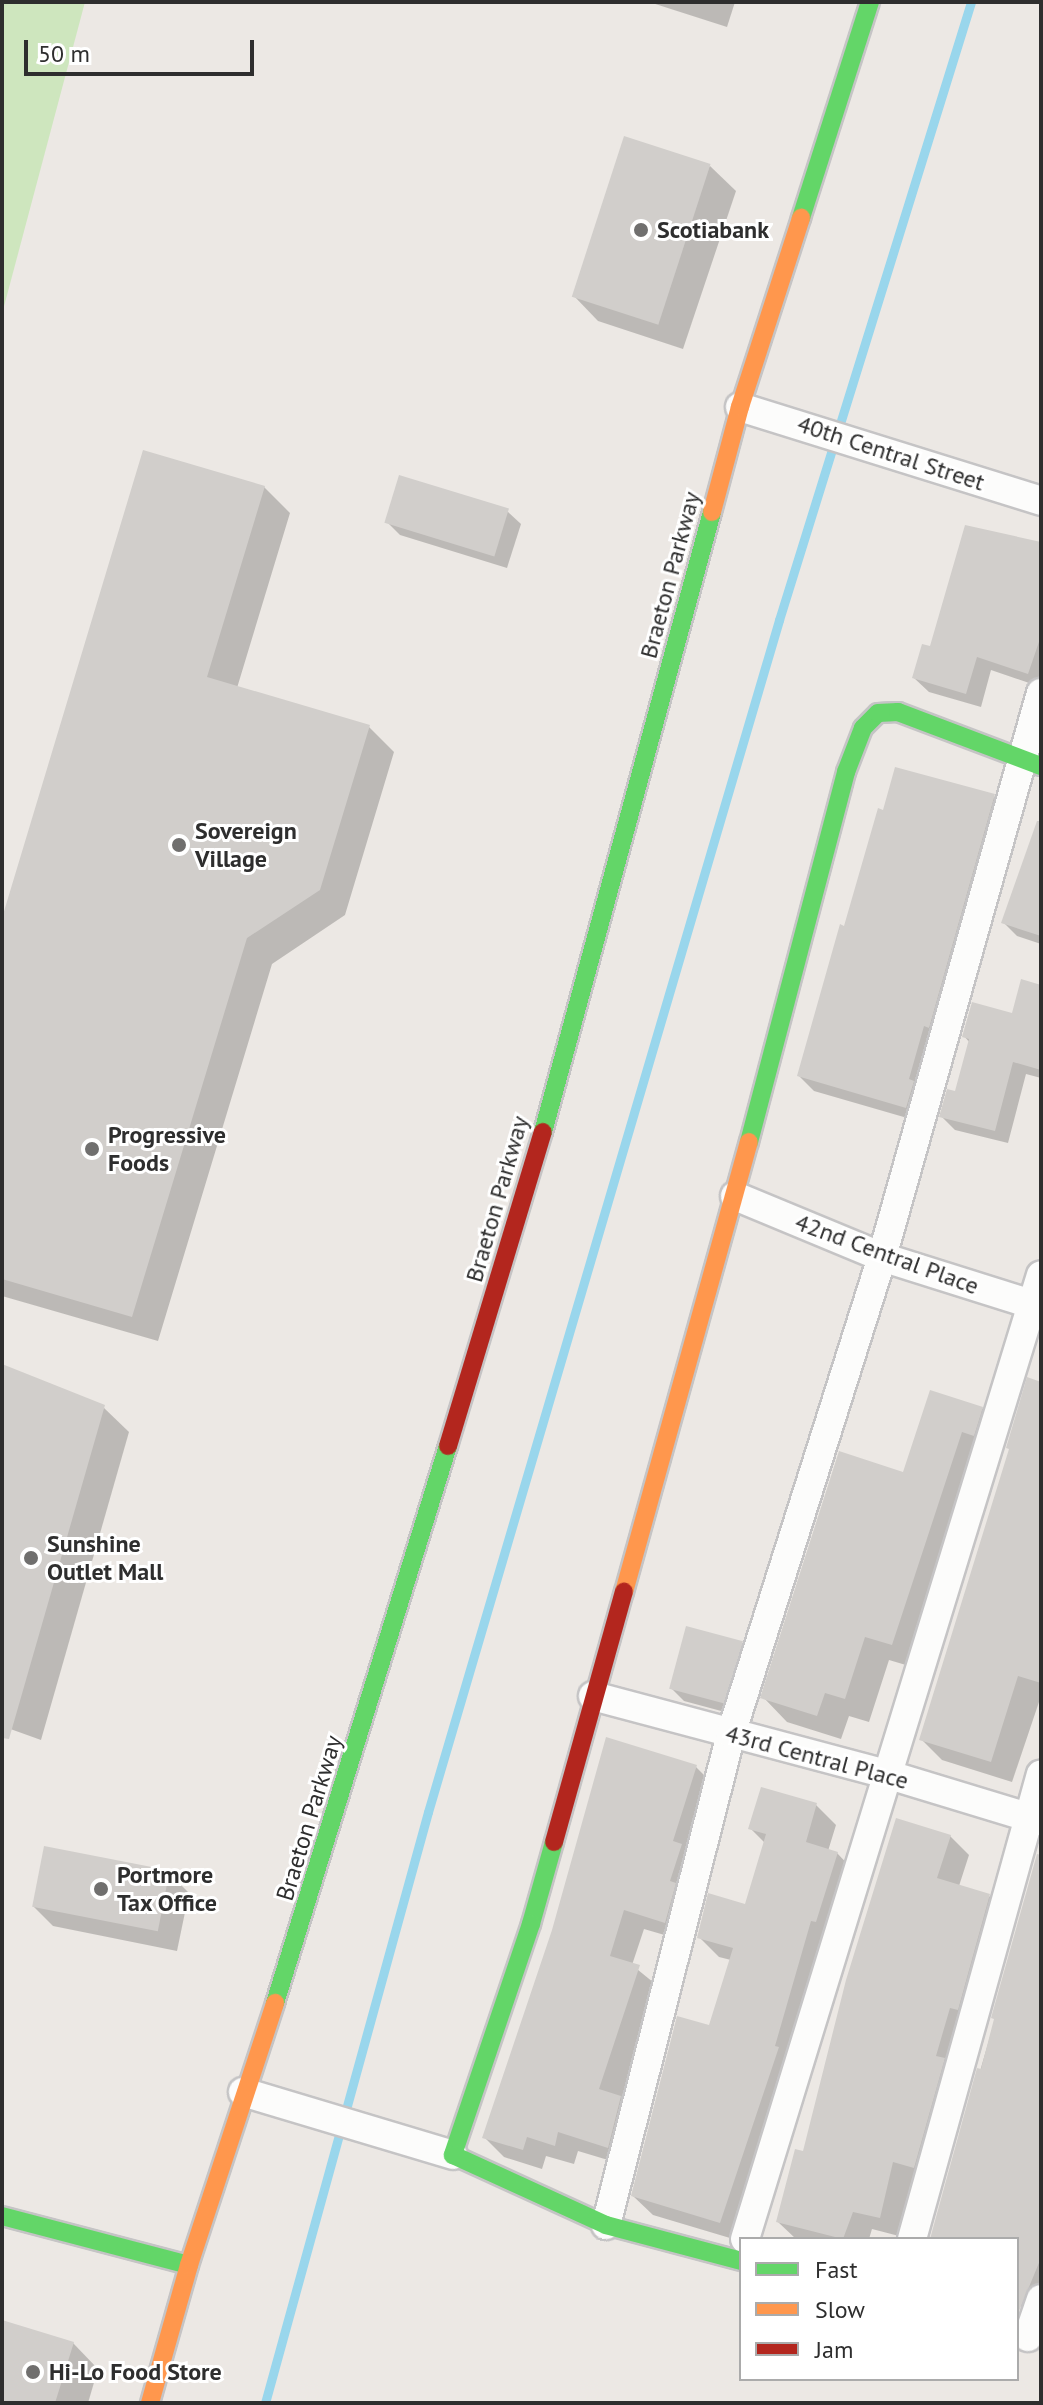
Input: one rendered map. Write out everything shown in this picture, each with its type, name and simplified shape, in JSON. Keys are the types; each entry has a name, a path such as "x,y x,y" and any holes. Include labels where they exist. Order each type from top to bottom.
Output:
{"main road":[{"name":"Braeton Parkway","path":"150,2403 189,2265 243,2092 319,1868 528,1186 740,407 870,2"},
{"path":"739,2253 606,2225 441,2151 531,1924 735,1196 846,772 863,728 878,713 898,712 1031,762"},
{"path":"2,2216 189,2265"}],"street":[{"name":"40th Central Street","path":"740,407 1041,501"},
{"path":"606,2225 731,1734 882,1257 1031,762 1041,693"},
{"name":"42nd Central Place","path":"735,1196 882,1257 1036,1306"},
{"path":"746,2237 886,1774 1036,1306 1041,1275"},
{"name":"43rd Central Place","path":"593,1696 886,1774 1034,1819"},
{"path":"913,2237 1034,1819 1041,1775"},
{"path":"243,2092 441,2151"},
{"path":"1029,2337 1041,2299"}],"green space":[{"path":"2,2 85,2 2,314"}],"building":[{"name":"Scotiabank","path":"624,136 711,164 658,325 572,297"},
{"name":"Sovereign Village","path":"143,450 265,486 207,677 370,725 320,890 247,938 132,1317 2,1279 2,918"},
{"path":"399,475 509,509 494,556 384,523"},
{"path":"965,525 1041,542 1041,636 1028,674 977,657 966,694 912,678 922,644 930,646"},
{"path":"895,767 995,794 929,1028 924,1026 909,1079 914,1081 906,1108 797,1076 840,924 844,926 878,808 883,810"},
{"path":"1037,821 1041,821 1041,936 1001,923"},
{"path":"1021,979 1041,985 1041,1070 1013,1062 995,1131 939,1117 947,1089 955,1091 969,1039 962,1037 972,1002 1012,1013"},
{"name":"Sunshine Outlet Mall","path":"2,1364 105,1405 9,1739 2,1738"},
{"path":"1027,1377 1041,1382 1041,1683 1018,1676 991,1762 919,1740 1009,1449 1006,1448"},
{"path":"930,1390 983,1407 974,1436 962,1432 892,1645 865,1637 845,1699 825,1693 817,1716 760,1698 839,1451 903,1472"},
{"path":"686,1626 743,1641 726,1704 669,1689"},
{"path":"606,1737 697,1765 673,1841 682,1844 670,1881 676,1883 665,1923 624,1910 610,1956 640,1965 599,2089 621,2096 608,2148 558,2132 555,2146 527,2137 523,2150 482,2138 552,1930"},
{"path":"761,1787 817,1803 806,1842 838,1852 816,1922 811,1921 775,2046 779,2047 720,2223 631,2196 677,2016 709,2025 733,1948 697,1938 708,1893 745,1904 766,1834 748,1829"},
{"path":"896,1818 951,1835 937,1878 990,1894 958,2010 950,2008 936,2056 945,2058 914,2168 893,2162 880,2218 853,2212 844,2237 835,2237 776,2222 795,2149 803,2151 846,1980"},
{"name":"Portmore Tax Office","path":"44,1846 170,1870 158,1931 32,1907"},
{"path":"1037,1854 1041,1855 1041,2258 1019,2311 1019,2237 931,2237 977,2068 981,2069 994,2019 991,2018"},
{"name":"Hi-Lo Food Store","path":"2,2320 74,2342 55,2403 2,2403"}],"waterway":[{"path":"265,2403 428,1812 779,620 971,2"}],"traffic: fast":[{"path":"801,218 870,2"},
{"path":"543,1132 712,512"},
{"path":"749,1142 846,772 863,728 878,713 898,712 1041,766"},
{"path":"275,2003 448,1446"},
{"path":"554,1842 531,1924 453,2155 606,2225 739,2260"},
{"path":"2,2216 189,2265"}],"traffic: slow":[{"path":"712,512 740,407 801,218"},
{"path":"624,1592 749,1142"},
{"path":"150,2403 189,2265 275,2003"}],"traffic: jam":[{"path":"448,1446 543,1132"},
{"path":"554,1842 624,1592"}],"place":[{"name":"Scotiabank","path":"641,230"},
{"name":"Sovereign Village","path":"179,845"},
{"name":"Progressive Foods","path":"92,1149"},
{"name":"Sunshine Outlet Mall","path":"31,1558"},
{"name":"Portmore Tax Office","path":"101,1889"},
{"name":"Hi-Lo Food Store","path":"33,2372"}]}
